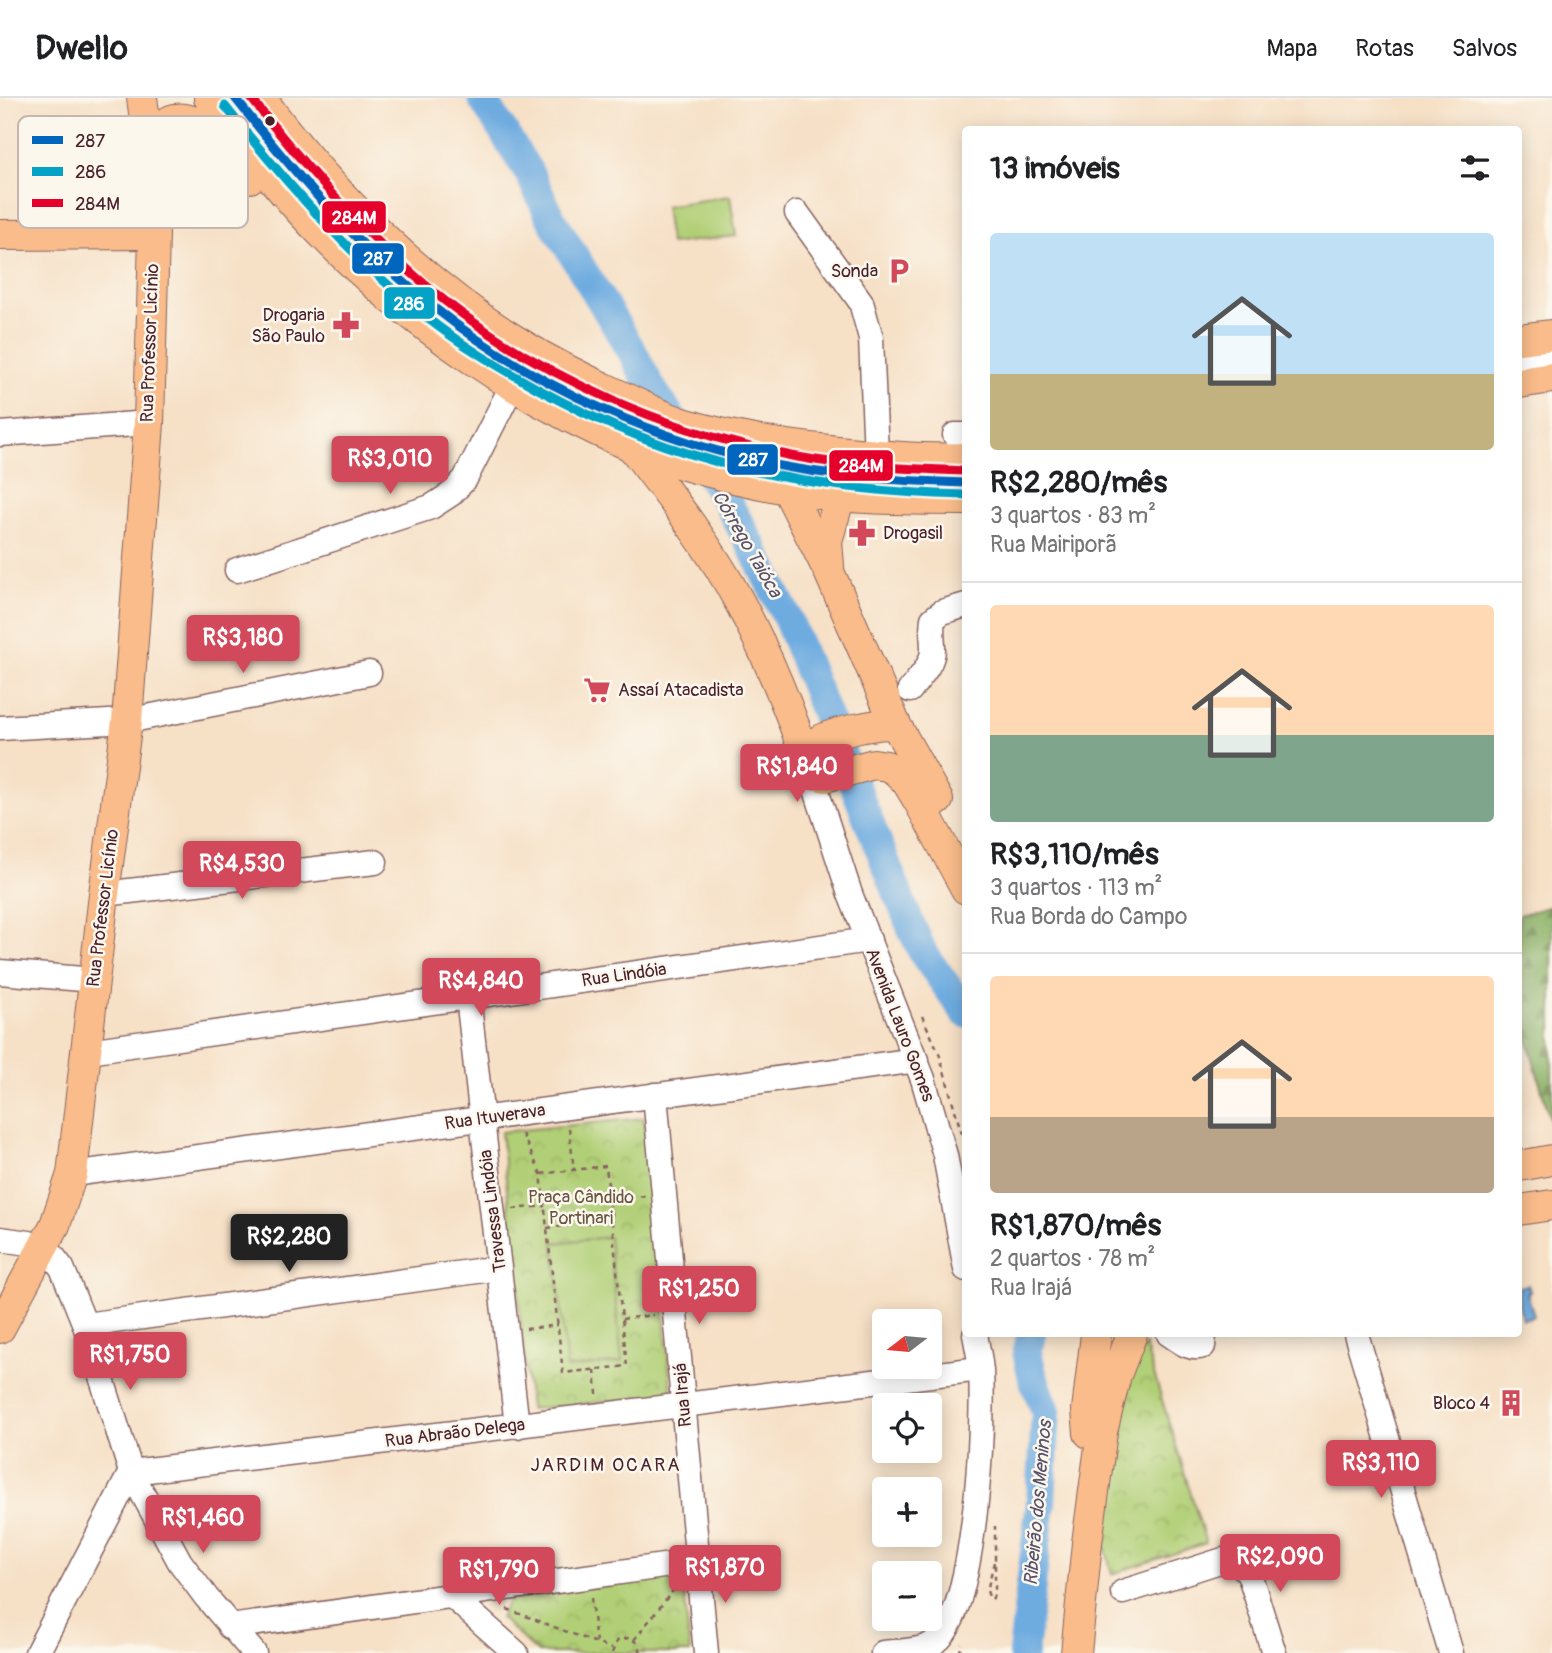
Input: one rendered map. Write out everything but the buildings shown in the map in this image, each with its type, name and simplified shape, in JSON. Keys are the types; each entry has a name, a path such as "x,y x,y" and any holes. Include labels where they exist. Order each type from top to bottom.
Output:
{"main road":[{"name":"Rua Professor Licínio","path":"142,98 144,116"},
{"path":"150,116 152,98"},
{"path":"209,98 223,116"},
{"path":"261,98 285,131 348,201 413,263 463,304 521,344 586,379 687,465 723,453 775,466 876,455 920,460 962,443"},
{"path":"248,147 323,236 370,281 470,357 558,411 648,430 682,423 723,453 775,466 840,496 962,500"},
{"path":"248,176 285,209 323,236"},
{"name":"Rua Professor Licínio","path":"0,1328 63,1205 72,1174 127,721 149,423 154,228"},
{"path":"0,235 154,234"},
{"path":"1522,339 1552,335"},
{"path":"1522,383 1552,378"},
{"name":"Avenida Lauro Gomes","path":"648,430 690,522 741,604 774,674 822,763"},
{"path":"775,466 830,573 896,724 962,842"},
{"path":"830,573 827,541 840,496"},
{"path":"822,763 855,730 883,723 896,724"},
{"path":"822,763 867,766 878,764 892,768 907,782 962,882"},
{"path":"1522,1165 1552,1160"},
{"path":"1522,1210 1552,1205"},
{"path":"1094,1489 1087,1410 1096,1337"},
{"path":"1076,1653 1094,1489 1108,1403 1131,1337"}],"street":[{"path":"235,98 280,155 364,244 425,300 485,344 552,384 648,430"},
{"path":"325,175 364,244"},
{"path":"797,213 861,302 871,338 876,455"},
{"path":"1522,363 1552,359"},
{"path":"237,570 431,507 452,494 465,479 513,384"},
{"path":"0,433 149,423"},
{"path":"775,466 836,476 962,483"},
{"path":"910,690 934,652 931,630 933,619 942,612 962,606"},
{"path":"0,728 127,721 369,673"},
{"name":"Avenida Lauro Gomes","path":"822,763 828,827 850,894 917,1060 945,1155 962,1247"},
{"path":"104,894 375,862"},
{"name":"Rua Lindóia","path":"88,1051 869,940"},
{"path":"0,972 94,980"},
{"name":"Travessa Lindóia","path":"468,997 517,1426"},
{"name":"Rua Ituverava","path":"72,1174 917,1060"},
{"name":"Rua Irajá","path":"655,1095 706,1653"},
{"path":"0,1239 29,1243 42,1248 52,1255 62,1268 85,1325 131,1472 180,1562 241,1644 452,1596 699,1561"},
{"path":"85,1325 499,1268"},
{"path":"883,1653 916,1651 935,1642 945,1631 960,1597 977,1490 981,1369 976,1337"},
{"path":"1174,1337 1198,1348 1203,1346 1204,1337"},
{"path":"1357,1337 1451,1653"},
{"name":"Rua Abraão Delega","path":"131,1472 981,1369"},
{"path":"37,1653 131,1472"},
{"path":"1123,1592 1232,1559 1241,1563 1251,1578 1274,1653"},
{"path":"452,1596 516,1653"}],"path":[{"path":"567,1107 574,1170"},
{"path":"512,1114 541,1174 563,1373 627,1366 606,1166 541,1174"},
{"path":"610,1199 664,1194"},
{"path":"493,1212 545,1206"},
{"path":"547,1228 612,1220"},
{"path":"622,1319 675,1313"},
{"path":"506,1331 558,1325"},
{"path":"595,1370 599,1416"},
{"path":"994,1562 995,1595 990,1598 987,1591 994,1562"},
{"path":"589,1577 596,1643"},
{"path":"634,1640 675,1588"},
{"path":"502,1607 612,1651 620,1640 628,1638 634,1640 641,1653"}],"green space":[{"path":"730,196 736,236 670,244 665,206"},
{"path":"1552,906 1552,1122 1522,1020 1522,914"},
{"name":"Praça Cândido Portinari","path":"644,1118 672,1395 530,1409 501,1132"},
{"path":"609,1237 622,1362 567,1368 554,1243"},
{"path":"1145,1345 1206,1543 1112,1574 1103,1537 1101,1502 1130,1371"},
{"path":"671,1576 684,1590 690,1653 538,1653 500,1618 509,1599"}],"water":[{"path":"1528,1285 1530,1292 1527,1293 1534,1316 1523,1319 1522,1316 1522,1286"}],"waterway":[{"name":"Córrego Taióca","path":"482,98 528,171 552,220 633,353 650,386 725,498 749,541 787,617 923,953 962,1007"},
{"name":"Ribeirão dos Meninos","path":"1023,1653 1041,1502 1046,1411 1033,1378 1027,1352 1030,1337"}],"transit line":[{"name":"287","path":"235,98 330,210 408,286 475,338 560,388 651,429 745,458 835,474 962,483"},
{"name":"284M","path":"251,98 342,205 418,279 484,329 566,378 654,417 746,446 835,463 962,471"},
{"name":"286","path":"225,106 233,116"},
{"name":"286","path":"248,134 320,217 398,294 453,337 538,389 641,437 745,469 852,487 962,495"}],"place":[{"name":"Sonda","path":"899,271"},
{"name":"Drogaria São Paulo","path":"346,325"},
{"name":"Drogasil","path":"862,533"},
{"name":"Assaí Atacadista","path":"597,690"},
{"name":"Bloco 4","path":"1511,1403"}],"district":[{"name":"JARDIM OCARA","path":"606,1465"}]}
